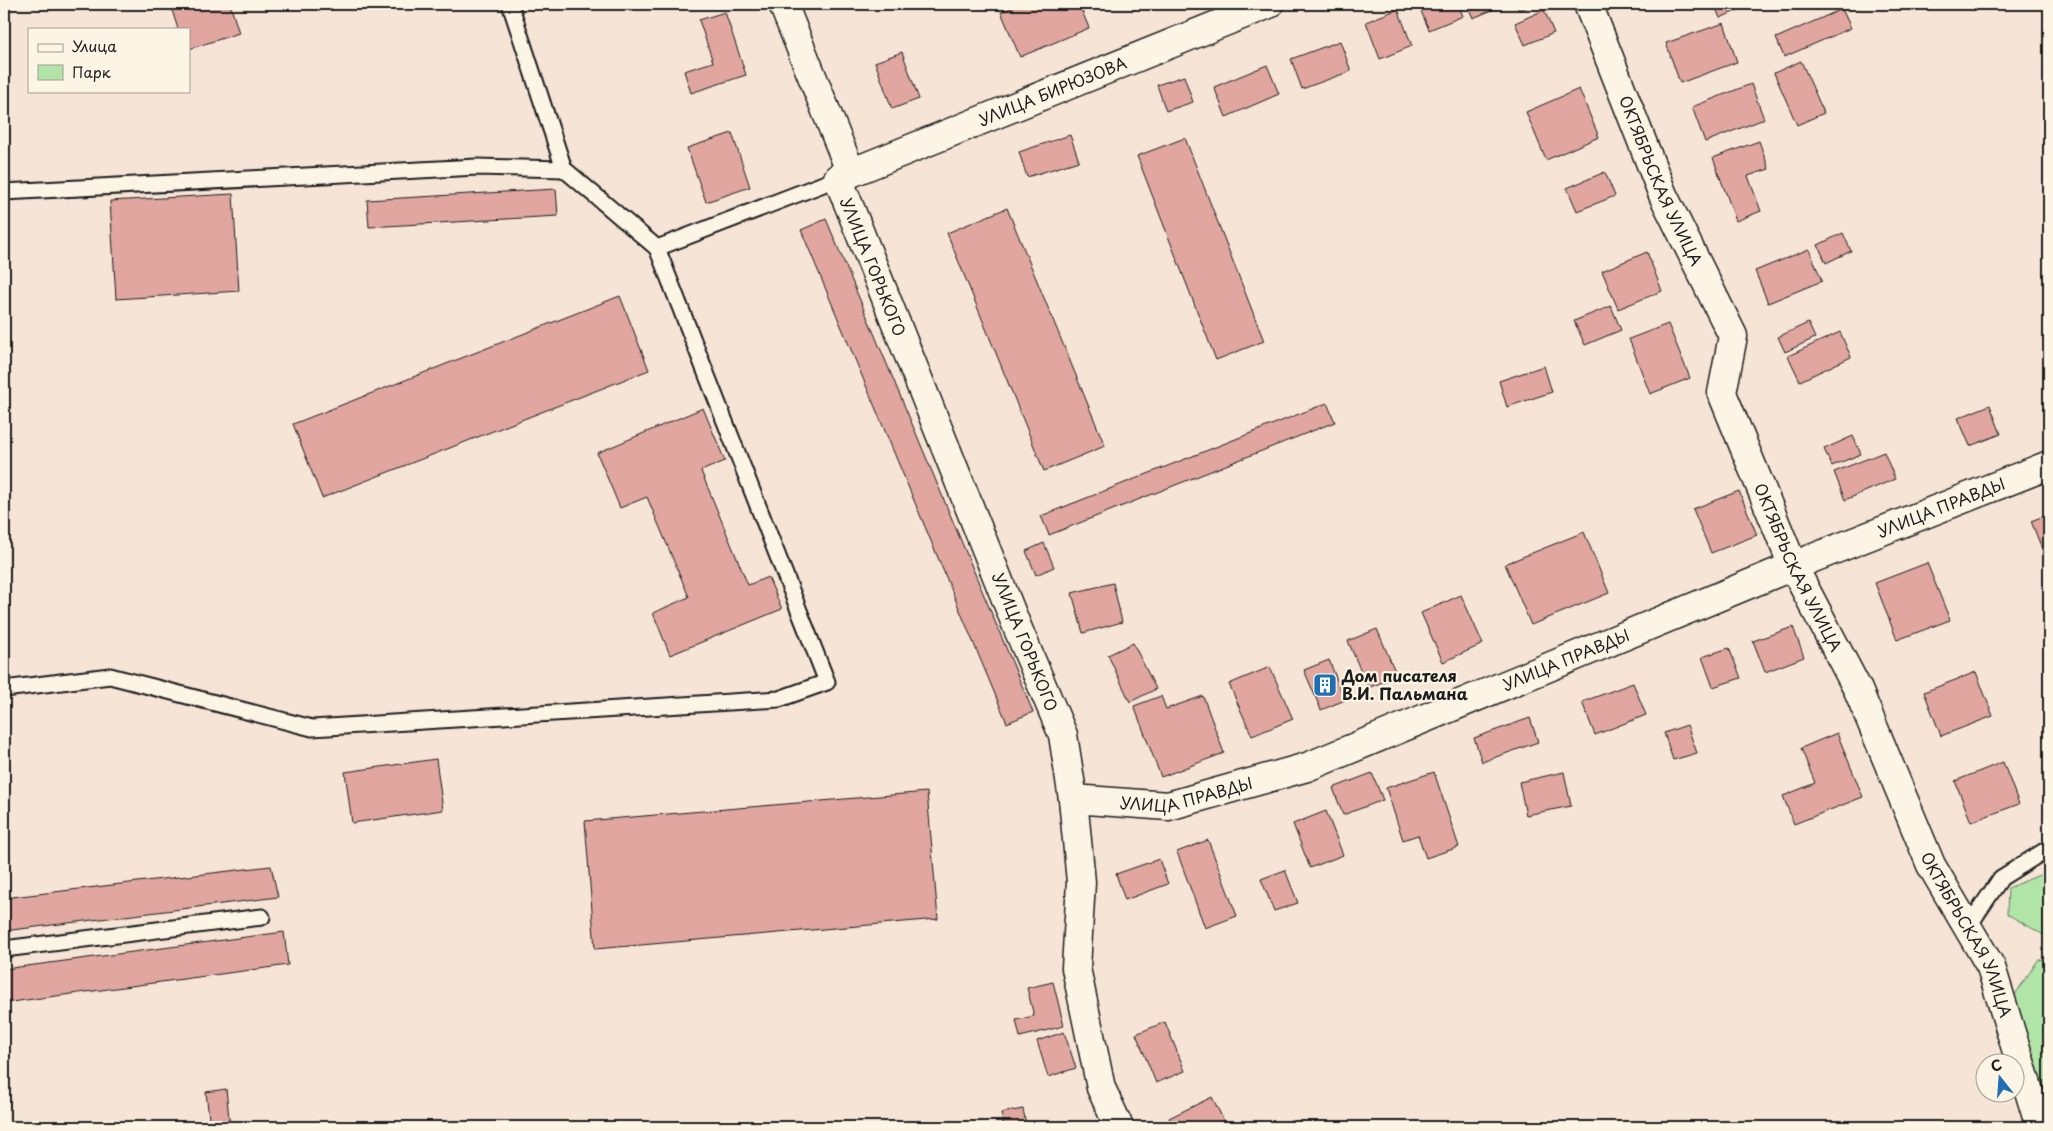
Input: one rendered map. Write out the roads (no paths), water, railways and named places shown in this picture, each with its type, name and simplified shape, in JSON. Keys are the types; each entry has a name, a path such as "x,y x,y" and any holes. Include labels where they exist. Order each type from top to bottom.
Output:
{"street":[{"name":"УЛИЦА ГОРЬКОГО","path":"783,4 845,175 1015,620 1063,735 1073,799 1081,882 1076,968 1101,1088 1118,1127"},
{"name":"УЛИЦА БИРЮЗОВА","path":"845,175 1269,4"},
{"name":"ОКТЯБРЬСКАЯ УЛИЦА","path":"1588,4 1663,194 1734,336 1722,392 1792,566 1858,690 1932,865 1991,967 2040,1127"},
{"name":"УЛИЦА ПРАВДЫ","path":"1073,799 1168,806 1306,767 1792,566 2049,465"}],"lane":[{"path":"4,689 110,676 312,728 779,699 827,682 657,248 564,170 510,4"},
{"path":"4,192 477,167 564,170"},
{"path":"657,248 845,175"},
{"path":"1968,927 2001,878 2049,848"},
{"path":"4,949 262,917"}],"place":[{"name":"Дом писателя В.И. Пальмана","path":"1325,685"}]}
